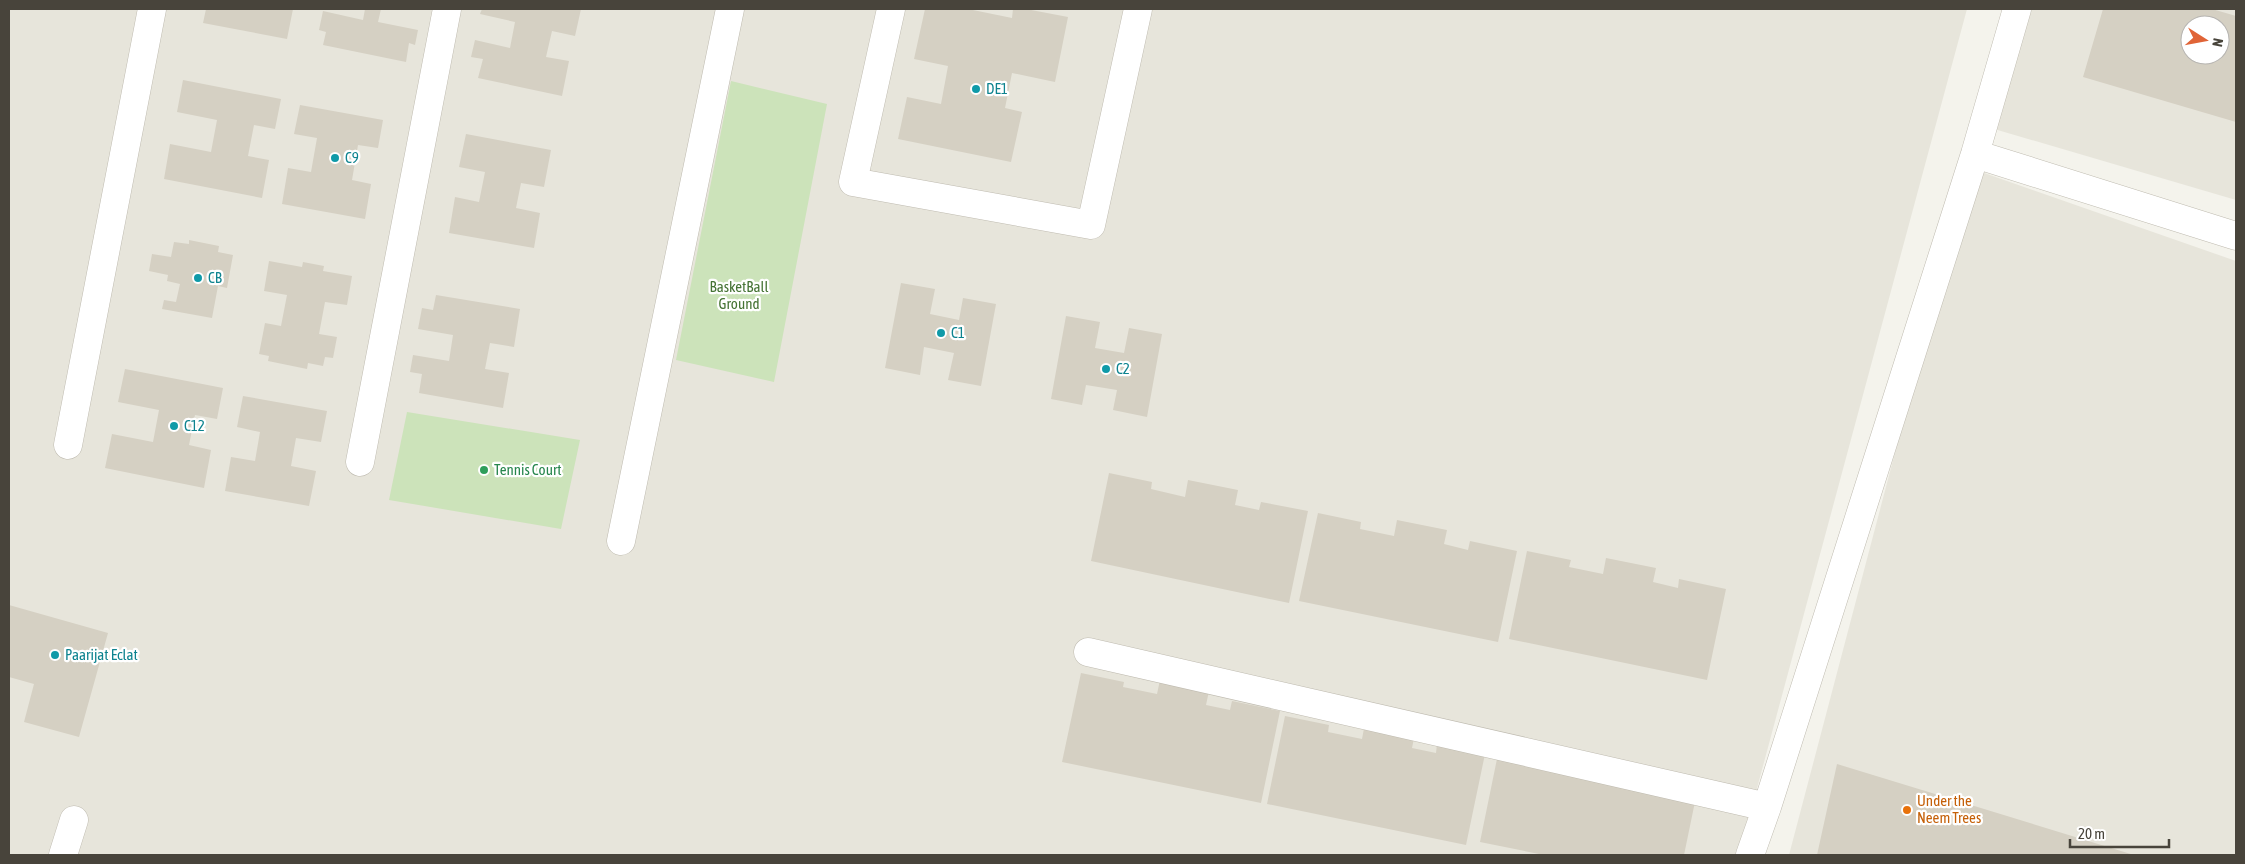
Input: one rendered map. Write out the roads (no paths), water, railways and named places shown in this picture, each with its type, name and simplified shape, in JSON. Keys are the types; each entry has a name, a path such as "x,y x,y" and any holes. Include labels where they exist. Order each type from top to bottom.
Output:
{"street":[{"path":"68,445 152,9"},
{"path":"360,462 447,9"},
{"path":"621,541 730,9"},
{"path":"891,9 853,182 1091,225 1138,9"},
{"path":"1750,855 1768,807 1975,154 2017,9"},
{"path":"1975,154 2236,236"},
{"path":"1088,652 1768,807"},
{"path":"63,855 74,820"}],"place":[{"name":"DE1","path":"976,89"},
{"name":"C9","path":"335,158"},
{"name":"CB","path":"198,278"},
{"name":"C1","path":"941,333"},
{"name":"C2","path":"1106,369"},
{"name":"C12","path":"174,426"},
{"name":"Tennis Court","path":"484,470"},
{"name":"Paarijat Eclat","path":"55,655"},
{"name":"Under the Neem Trees","path":"1907,810"}],"park label":[{"name":"BasketBall Ground","path":"739,296"}]}
